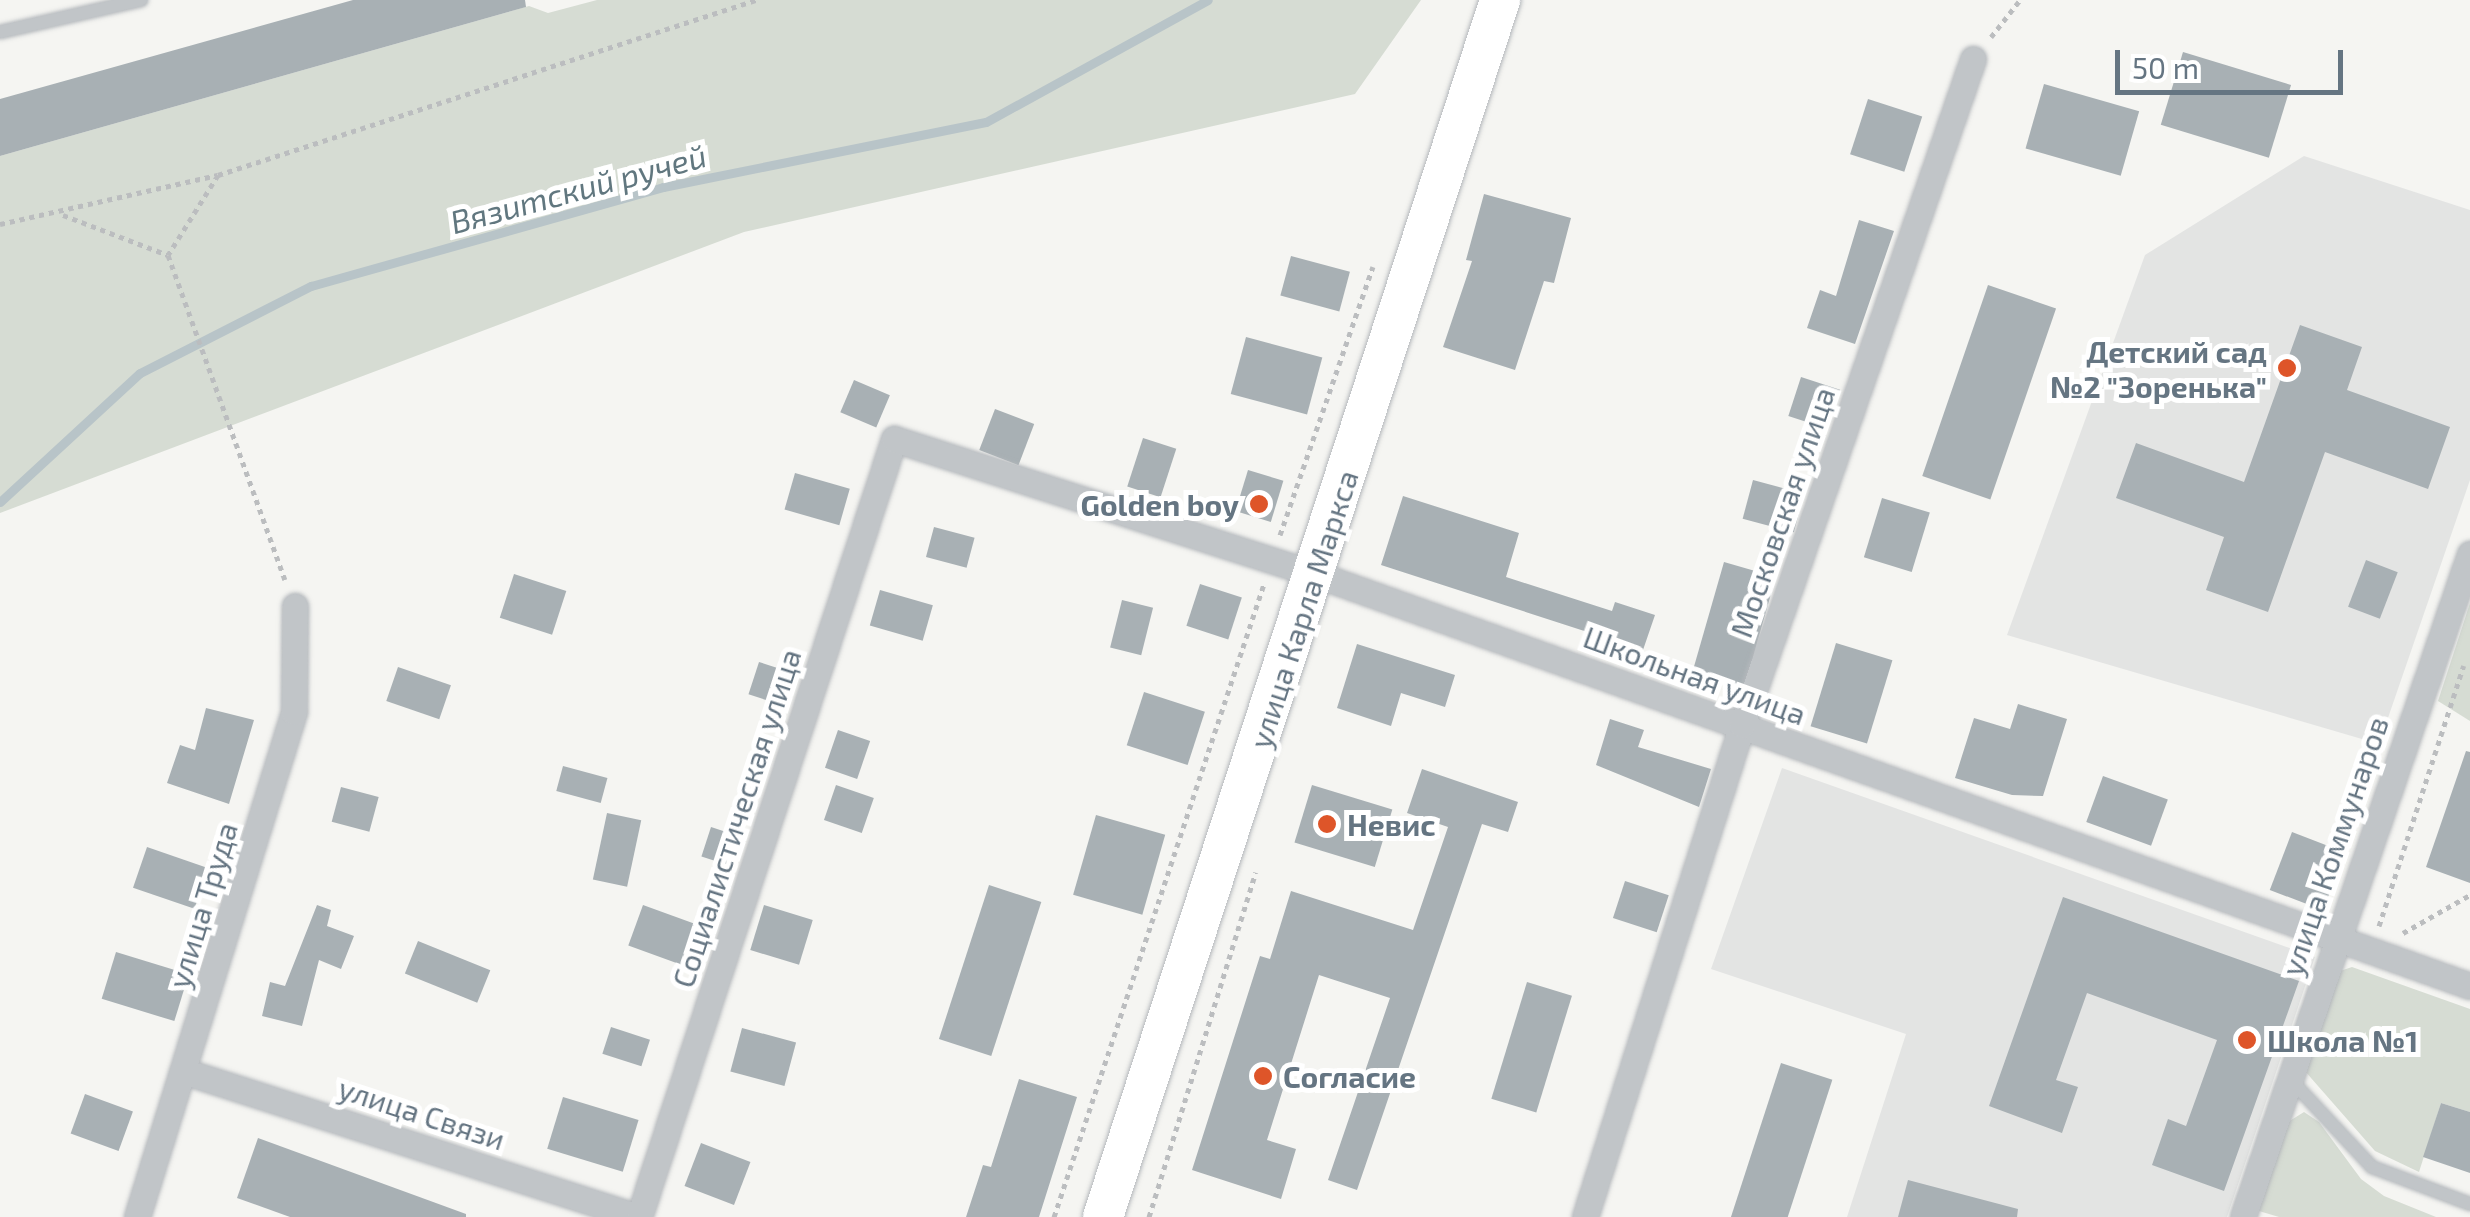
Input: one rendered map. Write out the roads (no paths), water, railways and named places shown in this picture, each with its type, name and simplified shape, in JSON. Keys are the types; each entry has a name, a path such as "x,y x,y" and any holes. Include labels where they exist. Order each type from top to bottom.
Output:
{"main road":[{"name":"улица Карла Маркса","path":"1103,1217 1500,0"}],"street":[{"name":"Московская улица","path":"1585,1217 1742,725 1974,59"},
{"name":"Школьная улица","path":"894,439 1315,574 2470,986"},
{"name":"Социалистическая улица","path":"638,1217 894,439"},
{"name":"улица Коммунаров","path":"2243,1217 2470,554"},
{"name":"улица Труда","path":"138,1217 186,1072 294,712 295,606"},
{"name":"улица Связи","path":"186,1072 638,1217"}],"lane":[{"path":"0,32 142,0"},
{"path":"2289,1078 2372,1168 2470,1204"}],"waterway":[{"name":"Вязитский ручей","path":"0,502 140,373 311,286 663,187 986,122 1208,0"}],"place":[{"name":"Детский сад №2 \"Зоренька\"","path":"2287,368"},
{"name":"Golden boy","path":"1259,504"},
{"name":"Невис","path":"1327,824"},
{"name":"Школа №1","path":"2247,1040"},
{"name":"Согласие","path":"1263,1076"}]}
